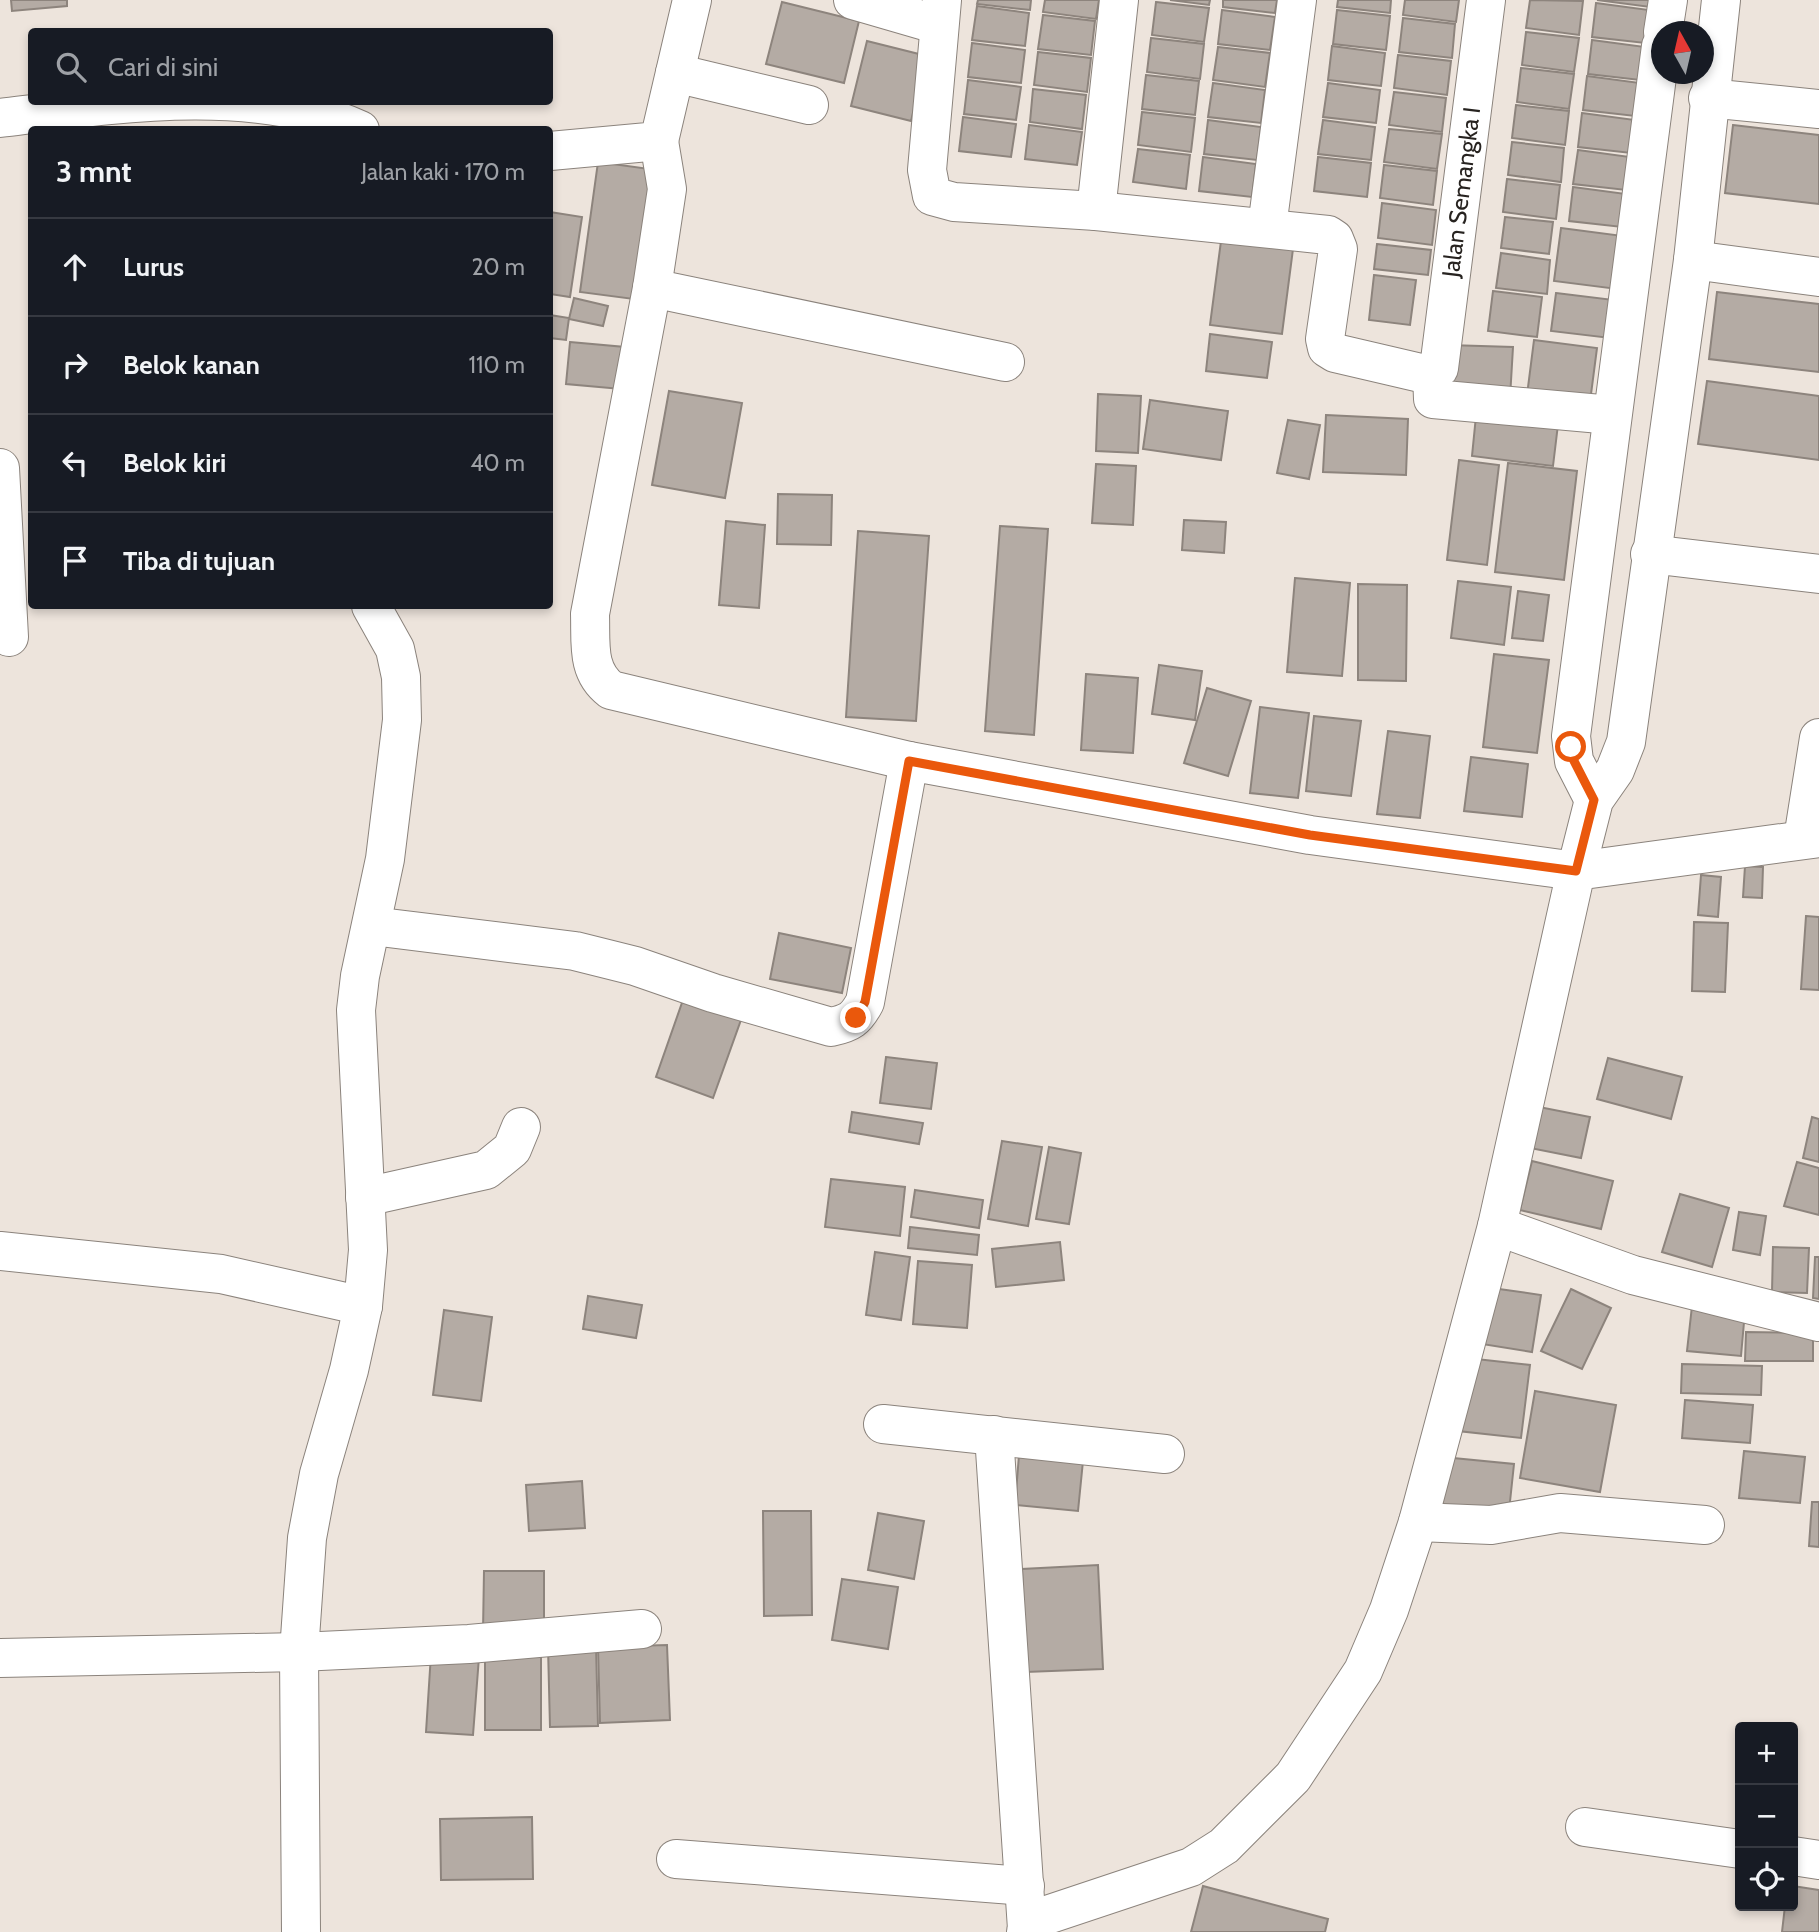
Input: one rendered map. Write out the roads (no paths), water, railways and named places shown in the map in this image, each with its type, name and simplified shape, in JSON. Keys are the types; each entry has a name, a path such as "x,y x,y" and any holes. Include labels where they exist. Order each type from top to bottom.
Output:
{"street":[{"path":"692,0 659,141 667,189 652,288 590,614 592,665 598,681 611,690 909,761 1310,835 1576,871 1811,839 1819,738"},
{"path":"853,0 941,13 927,170 932,196 954,202 1096,211 1267,227 1328,236 1334,239 1338,249 1325,339 1330,351 1429,374 1433,399 1612,415"},
{"path":"1096,211 1119,0"},
{"path":"1267,227 1297,0"},
{"name":"Jalan Semangka I","path":"1429,374 1439,368 1486,0"},
{"path":"1665,21 1668,0"},
{"path":"1027,1930 1044,1916 1191,1867 1224,1846 1293,1777 1363,1671 1389,1610 1418,1522 1497,1226 1594,800 1615,770 1626,742 1650,554 1693,260 1708,98 1721,0"},
{"path":"676,73 809,105"},
{"path":"1594,800 1574,761 1571,736 1656,84"},
{"path":"1708,98 1819,109"},
{"path":"0,118 127,105"},
{"path":"262,105 323,116 349,126"},
{"path":"553,151 659,141"},
{"path":"1693,260 1819,277"},
{"path":"652,288 1005,362"},
{"path":"0,468 9,636"},
{"path":"1650,554 1819,574"},
{"path":"301,1932 299,1652 307,1538 319,1474 349,1370 363,1306 368,1250 356,1010 360,976 385,859 402,720 401,677 396,649 373,609"},
{"path":"372,926 575,951 635,966 713,993 831,1027 848,1024 856,1018 865,1002 909,761"},
{"path":"365,1196 486,1170 512,1149 521,1127"},
{"path":"1497,1226 1633,1275 1819,1322"},
{"path":"0,1251 220,1274 363,1306"},
{"path":"883,1424 1165,1454"},
{"path":"994,1435 1027,1930"},
{"path":"1418,1522 1491,1525 1560,1513 1705,1525"},
{"path":"0,1657 299,1652 469,1644 642,1629"},
{"path":"1585,1827 1735,1848"},
{"path":"1798,1857 1819,1860"},
{"path":"676,1859 1025,1886"}]}
